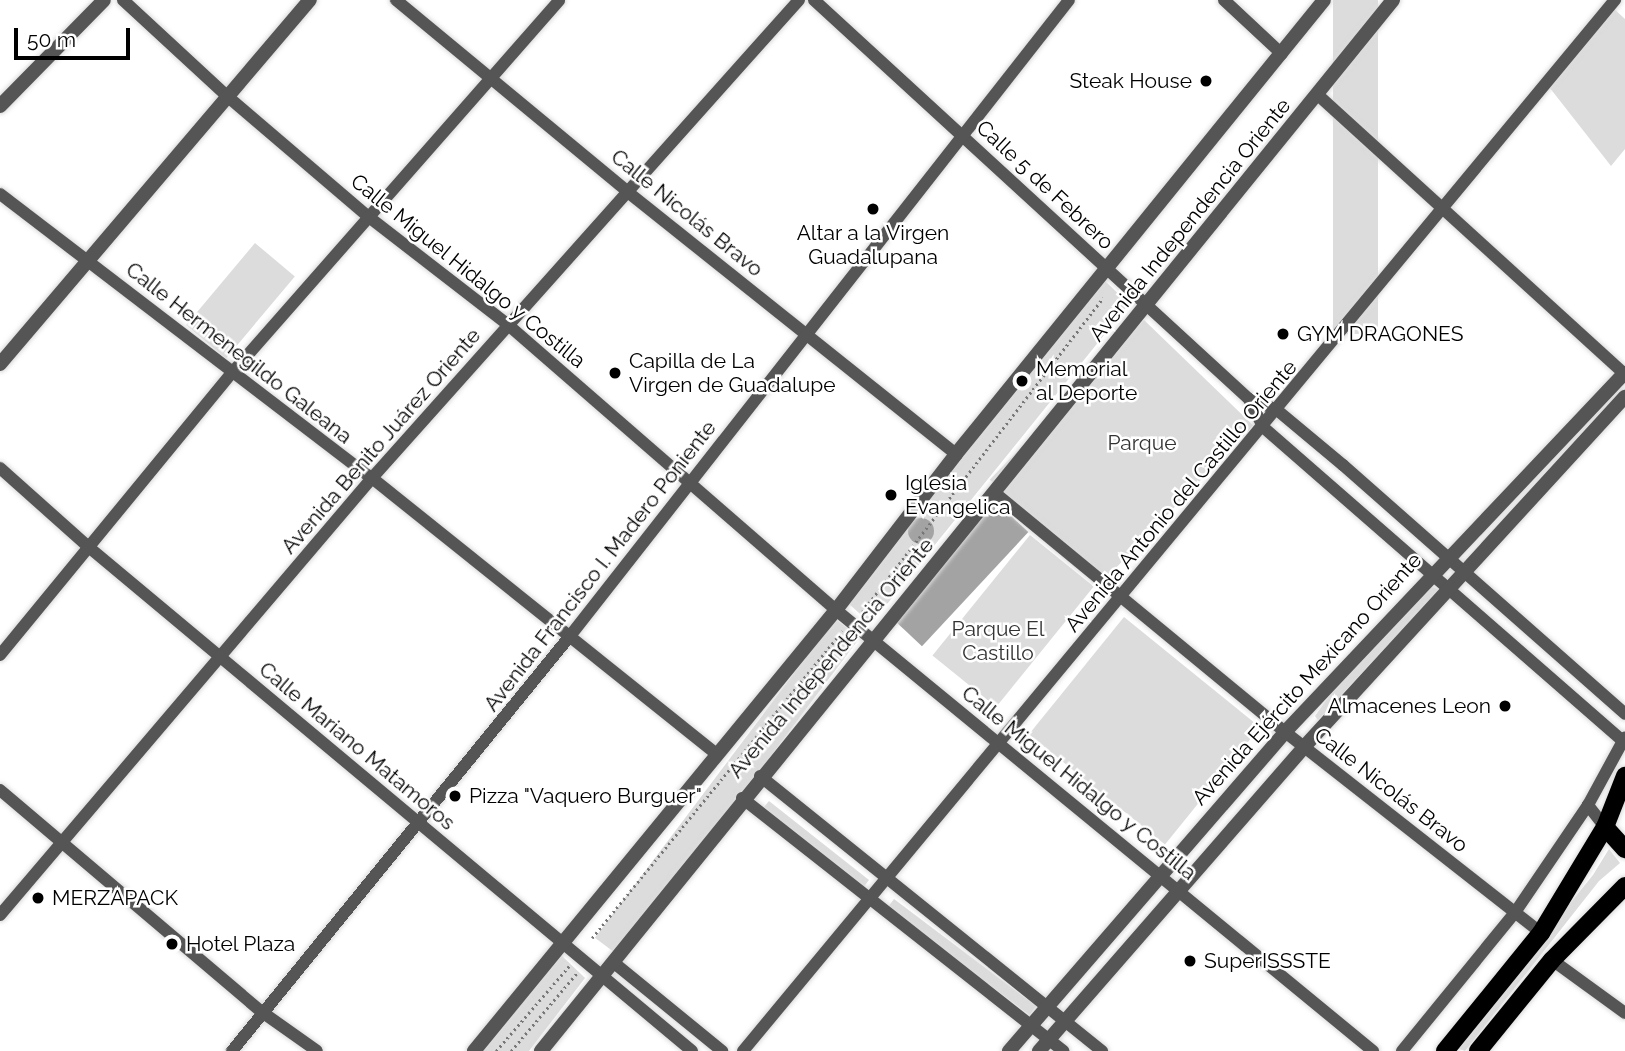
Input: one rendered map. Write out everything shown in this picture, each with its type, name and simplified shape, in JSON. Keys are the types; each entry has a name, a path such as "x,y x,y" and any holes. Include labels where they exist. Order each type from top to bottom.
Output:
{"main road":[{"path":"1445,1051 1541,933 1605,827 1625,776"},
{"path":"1605,827 1625,849"},
{"path":"1478,1051 1552,960 1625,886"}],"street":[{"path":"0,106 104,0"},
{"name":"Calle Miguel Hidalgo y Costilla","path":"123,0 227,96 370,218 508,324 836,610 1373,1051"},
{"path":"0,363 310,0"},
{"name":"Calle Nicolás Bravo","path":"396,0 493,77 629,193 810,334 956,454"},
{"path":"0,655 91,549 231,374 559,0"},
{"name":"Avenida Benito Juárez Oriente","path":"0,915 372,478 799,0"},
{"name":"Calle 5 de Febrero","path":"814,0 1249,399 1277,410 1625,714"},
{"name":"Avenida Francisco I. Madero Poniente","path":"232,1051 570,636 810,334 1069,0"},
{"path":"1224,0 1282,54"},
{"name":"Avenida Independencia Oriente","path":"474,1051 836,610 956,454 1324,0"},
{"name":"Avenida Independencia Oriente","path":"541,1051 742,798 871,639 995,493 1393,0"},
{"path":"1617,0 1625,6"},
{"name":"Avenida Antonio del Castillo Oriente","path":"747,1050 1617,0"},
{"path":"1318,95 1625,374"},
{"name":"Calle Hermenegildo Galeana","path":"0,194 87,259 231,374 372,478 716,754"},
{"name":"Avenida Ejército Mexicano Oriente","path":"1009,1051 1285,732 1446,558 1625,374"},
{"name":"Avenida Ejército Mexicano Oriente","path":"1044,1045 1304,747 1625,397"},
{"name":"Calle 5 de Febrero","path":"1249,399 1263,427 1624,739"},
{"name":"Calle Mariano Matamoros","path":"0,468 91,549 566,942 692,1051"},
{"name":"Calle Nicolás Bravo","path":"995,493 1285,732 1541,933"},
{"path":"1497,505 1513,520"},
{"path":"1562,688 1577,672"},
{"path":"1402,1051 1516,911 1588,805 1624,739"},
{"path":"760,776 1102,1051"},
{"path":"0,790 262,1012 317,1051"},
{"path":"742,798 1032,1025 1044,1045 1063,1051"},
{"path":"1588,805 1605,827"},
{"path":"1552,960 1625,1013"},
{"path":"613,962 722,1051"}],"path":[{"path":"860,615 1112,287"},
{"path":"592,938 845,627"},
{"path":"496,1051 571,964"},
{"path":"511,1051 578,971"}],"green space":[{"path":"1333,0 1378,0 1378,334 1333,334"},
{"path":"1612,7 1625,19 1625,149 1611,166 1546,83"},
{"path":"255,243 295,276 226,358 186,325"},
{"path":"1102,278 1129,304 871,624 847,602"},
{"name":"Parque","path":"1144,320 1253,426 1099,585 990,480"},
{"name":"Parque El Castillo","path":"1030,535 1094,587 996,707 932,655"},
{"path":"1430,586 1439,590 1318,720 1315,716 1340,681"},
{"path":"1124,617 1260,727 1165,844 1029,734"},
{"path":"835,619 860,638 620,956 595,938"},
{"path":"769,801 869,880 862,889 764,807"},
{"path":"1609,849 1620,863 1599,881 1465,1051 1454,1047 1593,875"},
{"path":"894,899 1036,1006 1030,1015 887,908"},
{"path":"561,955 585,978 529,1051 481,1051"}],"shaded area":[{"path":"994,500 1028,532 922,646 888,614"},
{"path":"921,518 931,521 934,531 931,541 921,544 911,541 908,531 911,521"}],"place":[{"name":"Steak House","path":"1206,81"},
{"name":"Altar a la Virgen Guadalupana","path":"873,209"},
{"name":"GYM DRAGONES","path":"1283,334"},
{"name":"Capilla de La Virgen de Guadalupe","path":"615,373"},
{"name":"Memorial al Deporte","path":"1022,381"},
{"name":"Iglesia Evangelica","path":"891,495"},
{"name":"Almacenes Leon","path":"1505,706"},
{"name":"Pizza \"Vaquero Burguer\"","path":"455,796"},
{"name":"MERZAPACK","path":"38,898"},
{"name":"Hotel Plaza","path":"172,944"},
{"name":"SuperISSSTE","path":"1190,961"}]}
